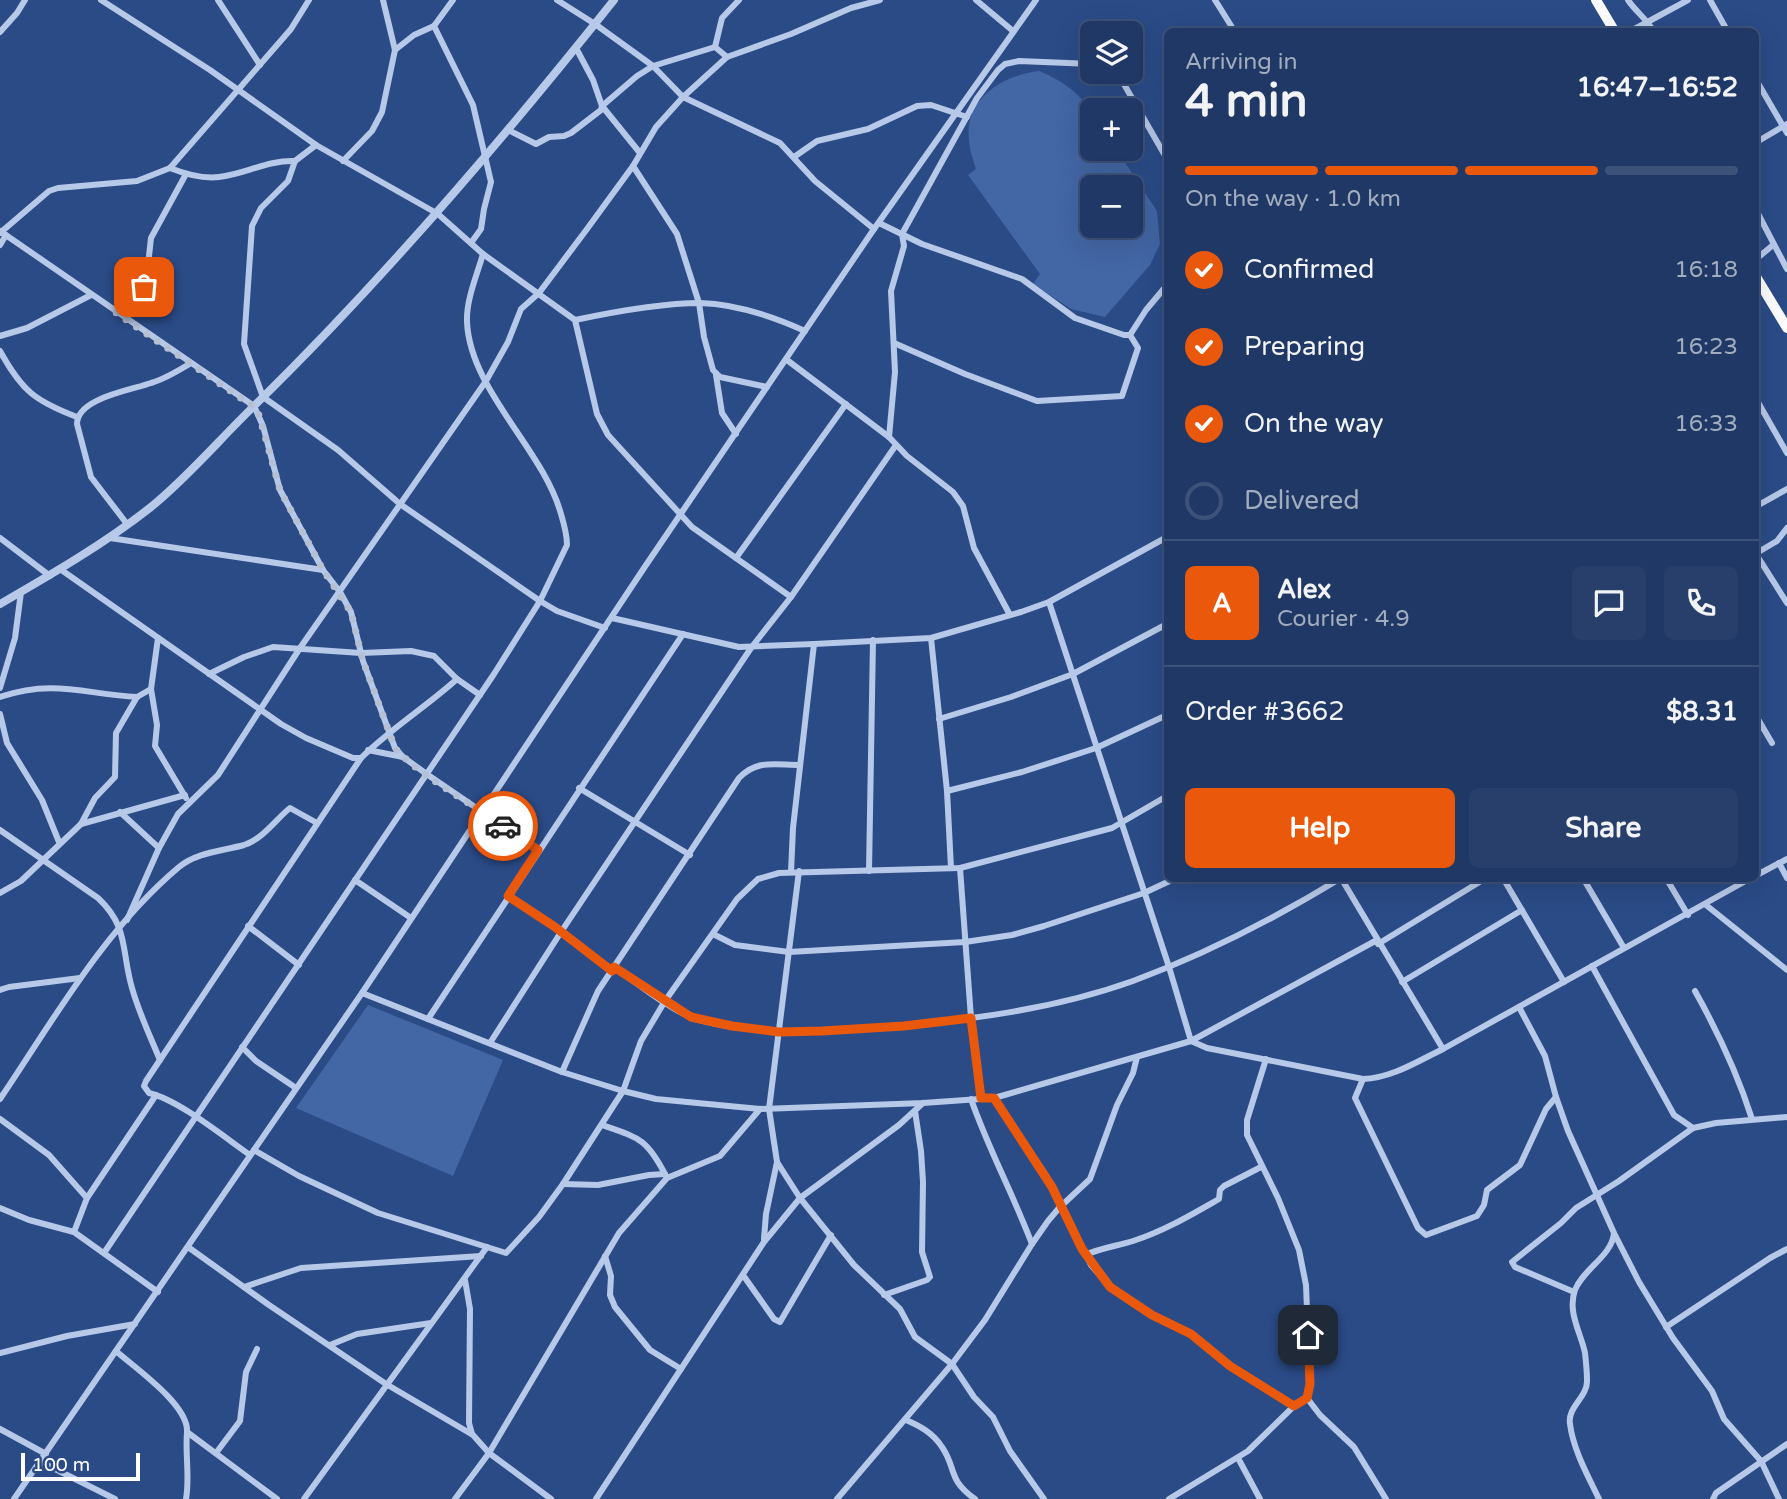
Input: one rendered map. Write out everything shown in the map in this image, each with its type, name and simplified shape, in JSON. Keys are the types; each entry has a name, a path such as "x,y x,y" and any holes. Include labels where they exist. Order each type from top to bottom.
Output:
{"highway":[{"path":"1596,0 1613,28"},
{"path":"1759,282 1787,328"}],"street":[{"path":"0,32 17,13 24,0"},
{"path":"101,0 239,90 316,145 438,214 483,254 575,320 600,421 608,435 702,535 791,597"},
{"path":"218,0 260,65"},
{"path":"0,245 2,233 49,191 137,181 170,168 292,29 309,0"},
{"path":"343,161 372,131 380,116 395,50 383,0"},
{"path":"395,50 414,35 434,26 453,0"},
{"path":"557,0 653,66 683,97 774,139 815,181 877,226 1022,279 1075,318 1130,335"},
{"path":"0,604 110,538 181,481 438,214 614,0"},
{"path":"715,47 724,15 739,0"},
{"path":"127,920 159,848 178,814 218,775 300,648 486,381 508,342 521,309 538,293 633,166 656,127 683,97 727,57 791,34 851,8 880,0"},
{"path":"976,0 1013,31"},
{"path":"14,1499 362,993 805,331 1036,0"},
{"path":"1215,0 1232,28"},
{"path":"1628,0 1637,14 1648,21 1652,28"},
{"path":"1636,28 1688,0"},
{"path":"1710,0 1726,28"},
{"path":"434,26 472,106 491,182 481,229 471,243"},
{"path":"715,47 727,57"},
{"path":"508,130 536,144 549,137 564,136 601,110 602,106 637,76 653,66 715,47"},
{"path":"576,48 593,80 602,106 640,153"},
{"path":"889,437 895,372 891,291 904,246 902,234 992,76 1005,64 1019,61 1080,64"},
{"path":"1124,84 1164,154"},
{"path":"1759,84 1786,128 1759,141"},
{"path":"793,157 817,141 868,130 917,107 931,105 967,117"},
{"path":"316,145 295,161 288,181 261,208 252,226 244,344 263,397 338,450 401,504 540,601 565,614 605,628"},
{"path":"170,168 186,174 219,177 279,160 295,161"},
{"path":"633,166 677,234 699,303 722,413 736,434"},
{"path":"116,313 146,283 151,238 186,174"},
{"path":"1759,216 1787,269"},
{"path":"2,233 254,407 263,426 280,490 323,570 340,592 353,618 361,653 395,748 428,775 538,850"},
{"path":"1759,257 1773,245"},
{"path":"104,1253 428,775 540,601 564,553 567,537 554,490 486,381 471,345 467,309 483,254"},
{"path":"1130,335 1164,289"},
{"path":"0,336 36,323 91,295"},
{"path":"575,320 699,303 754,312 805,331"},
{"path":"894,343 965,374 1037,401 1045,401 1055,398 1122,396 1138,348 1130,335"},
{"path":"0,351 12,373 27,390 49,407 77,417"},
{"path":"787,360 889,437 956,495 963,506 974,548 1010,615"},
{"path":"127,524 90,477 76,424 77,417 105,397 151,383 191,363"},
{"path":"716,375 767,387"},
{"path":"736,558 846,404"},
{"path":"1759,404 1787,453"},
{"path":"490,1043 751,648 791,597 896,444"},
{"path":"1759,506 1787,489"},
{"path":"1759,552 1777,541 1787,528"},
{"path":"0,538 50,576"},
{"path":"110,538 323,570"},
{"path":"611,618 726,645 751,648 931,638 1049,602 1164,539"},
{"path":"1759,560 1787,603"},
{"path":"61,569 260,710 306,738 349,756 361,758"},
{"path":"0,688 15,638 21,592"},
{"path":"1049,602 1191,1041 1196,1045 1363,1079 1386,1076 1443,1049 1745,882"},
{"path":"939,719 1012,697 1073,674 1164,626"},
{"path":"428,1019 682,634"},
{"path":"158,638 150,689 157,717 155,746 185,795 187,803"},
{"path":"931,638 947,791 951,867"},
{"path":"869,871 873,640"},
{"path":"764,1242 766,1214 777,1162 769,1109 789,952 795,872 793,828 814,644"},
{"path":"209,674 274,647 361,653 394,650 429,654 480,695"},
{"path":"457,679 439,696 388,733 361,758 144,1086 149,1093 252,1153 378,1213 506,1253 539,1217 563,1184 622,1091 641,1041 665,1001 747,888 769,875 795,872 960,868 1052,845 1121,823 1164,798"},
{"path":"0,697 21,690 55,687 137,697"},
{"path":"0,892 21,881 81,824 94,798 115,777 115,736 137,697 150,689"},
{"path":"0,713 7,743 42,800 60,842"},
{"path":"947,791 1022,772 1096,748 1164,716"},
{"path":"1759,721 1772,743"},
{"path":"368,750 403,757"},
{"path":"562,1072 592,1002 739,778 749,768 761,765 800,765"},
{"path":"579,788 690,855"},
{"path":"81,824 185,795"},
{"path":"0,1099 80,978 127,920 180,866 191,859 255,839 290,808 317,823"},
{"path":"120,813 159,848"},
{"path":"0,830 112,911 120,928 132,991 160,1060"},
{"path":"1759,874 1787,859"},
{"path":"1779,863 1787,878"},
{"path":"960,868 971,1018 981,1098"},
{"path":"355,880 411,918"},
{"path":"713,934 746,948 789,952 965,942 1012,935 1144,893 1167,882"},
{"path":"508,896 613,969 698,1020 779,1032 855,1029 971,1018 1084,996 1169,967 1256,928 1334,882"},
{"path":"1343,882 1443,1049"},
{"path":"362,993 562,1072 656,1099 769,1109 994,1098 1191,1041 1378,942 1479,882"},
{"path":"1505,882 1564,982"},
{"path":"1585,882 1624,948"},
{"path":"1668,882 1688,915"},
{"path":"1706,905 1787,970"},
{"path":"1402,982 1522,911"},
{"path":"248,926 299,965"},
{"path":"1592,966 1674,1115 1693,1128"},
{"path":"0,990 80,978"},
{"path":"0,982 9,987"},
{"path":"1695,991 1721,1038 1743,1089 1752,1119"},
{"path":"1519,1007 1545,1056 1556,1097 1596,1196 1639,1282 1666,1327 1712,1391 1724,1419 1761,1461 1779,1499"},
{"path":"242,1047 256,1061 296,1088"},
{"path":"837,1499 952,1364 998,1301 1032,1244 1062,1206 1083,1188 1093,1175 1117,1105 1133,1073 1137,1058"},
{"path":"1266,1059 1247,1120 1247,1135 1278,1198 1303,1266 1309,1360 1307,1398 1320,1415 1354,1447 1387,1499"},
{"path":"1363,1079 1355,1098 1414,1220 1424,1235 1437,1233 1478,1216 1487,1190 1520,1165 1546,1110 1556,1097"},
{"path":"74,1232 87,1198 156,1095"},
{"path":"971,1098 1032,1244"},
{"path":"994,1098 1047,1177 1085,1255 1110,1287 1152,1315 1191,1334 1230,1366 1294,1406"},
{"path":"596,1499 764,1242 800,1198 923,1103"},
{"path":"563,1184 598,1185 649,1175 666,1176 720,1156 760,1109"},
{"path":"884,1295 928,1280 930,1275 922,1252 923,1182 915,1111"},
{"path":"1574,1292 1515,1268 1512,1262 1576,1208 1693,1128 1716,1123 1787,1117"},
{"path":"0,1119 49,1155 87,1198"},
{"path":"601,1125 639,1138 648,1145 666,1176"},
{"path":"777,1162 800,1198 861,1274 900,1309 920,1342 952,1364 974,1397 993,1417 1010,1451 1044,1499"},
{"path":"1085,1255 1171,1226 1219,1199 1220,1190 1224,1186 1261,1167"},
{"path":"457,1498 489,1453 629,1219 666,1176"},
{"path":"0,1208 29,1220 74,1232 158,1292"},
{"path":"1599,1499 1585,1469 1569,1420 1586,1391 1587,1384 1585,1352 1574,1317 1574,1292 1611,1244 1614,1233"},
{"path":"743,1275 774,1319 780,1321 831,1235"},
{"path":"188,1247 386,1384 473,1435 489,1453 551,1499"},
{"path":"304,1499 487,1247"},
{"path":"1666,1327 1787,1249"},
{"path":"244,1287 301,1268 481,1256"},
{"path":"605,1256 611,1276 610,1295 613,1303 650,1350 681,1369"},
{"path":"465,1280 470,1309 469,1423 473,1435"},
{"path":"330,1345 357,1334 431,1323"},
{"path":"0,1353 67,1336 135,1324"},
{"path":"216,1453 240,1421 246,1372 257,1349"},
{"path":"116,1351 163,1391 185,1421 188,1484 186,1499"},
{"path":"1169,1499 1248,1451 1294,1406 1307,1398"},
{"path":"905,1420 923,1427 943,1448 955,1481 975,1499"},
{"path":"0,1429 46,1454"},
{"path":"187,1433 277,1499"},
{"path":"1713,1499 1716,1493 1787,1444"},
{"path":"1238,1458 1260,1499"},
{"path":"41,1462 115,1499"}],"shaded area":[{"path":"1039,71 1069,88 1080,98 1080,161 1124,161 1133,175 1080,175 1080,238 1143,238 1143,190 1157,211 1160,244 1150,265 1105,317 1071,309 1033,284 1040,274 968,175 976,169 969,132 974,109 997,85"},
{"path":"368,1005 503,1060 453,1176 296,1108"}],"way so far":[{"path":"144,287 116,313 254,407 259,415 280,490 323,570 351,612 363,661 395,748 403,757 503,826"}],"route":[{"path":"503,826 538,850 508,896 555,927 612,971 614,967 698,1020 779,1032 904,1026 971,1018 981,1098 994,1098 1047,1177 1091,1265 1110,1287 1152,1315 1191,1334 1230,1366 1294,1406 1307,1398 1310,1384 1308,1335"}]}
